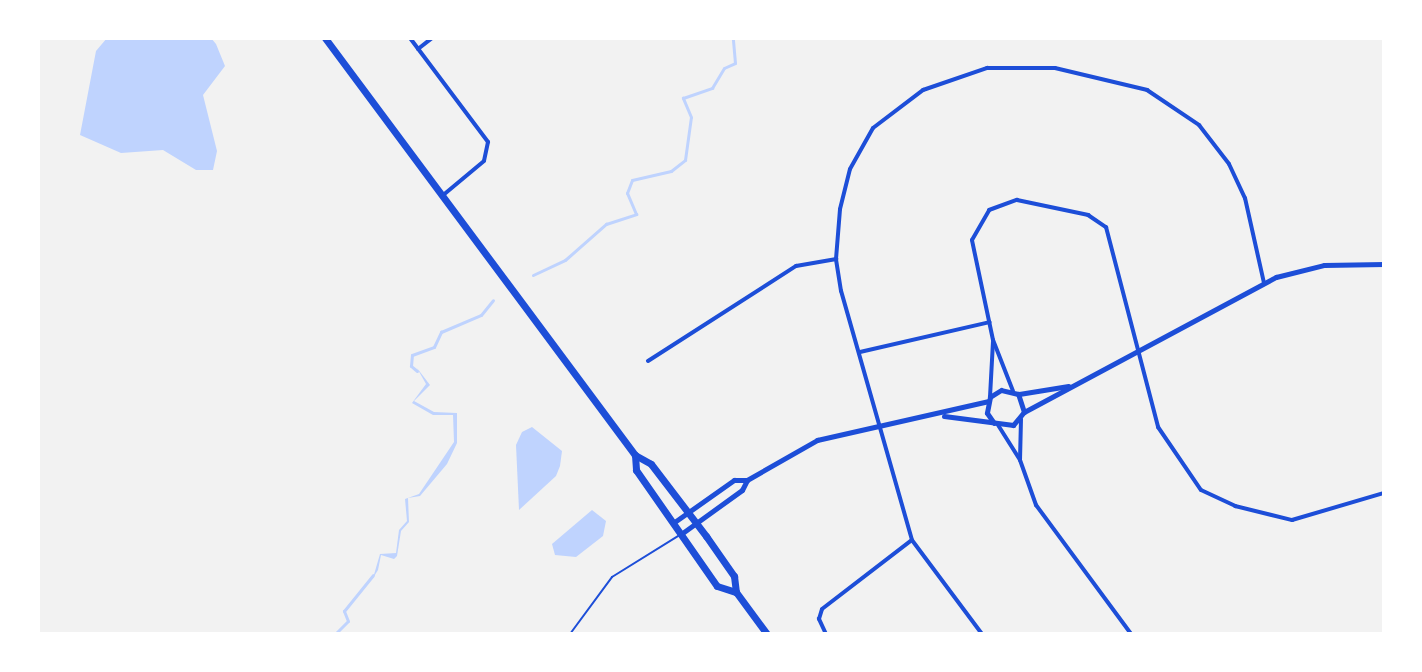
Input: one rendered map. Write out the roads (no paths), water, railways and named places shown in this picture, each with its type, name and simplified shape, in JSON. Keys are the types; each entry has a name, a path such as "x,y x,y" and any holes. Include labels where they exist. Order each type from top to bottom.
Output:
{"main road":[{"path":"325,38 635,455 651,464 688,512 734,576 736,592 767,634"},
{"path":"635,455 636,470 717,586 736,592"}],"street":[{"path":"410,38 488,142 484,161 442,196"},
{"path":"418,49 432,38"},
{"path":"982,634 912,540 836,259 850,169 880,120 947,79 1024,65 1147,90 1199,125 1241,188 1264,283"},
{"path":"1131,634 1042,516 1020,460 996,424 989,399 993,340 973,250 975,230 996,205 1024,201 1088,215 1106,227 1161,433 1191,481 1212,497 1270,517 1298,520 1384,493"},
{"path":"648,361 798,265 836,259"},
{"path":"940,416 1008,427 1022,415 1073,385 1264,283 1311,267 1384,264"},
{"path":"860,352 990,322"},
{"path":"993,340 1022,415 1020,460"},
{"path":"673,523 734,480 747,480 817,440 881,424 940,416 989,399 1001,390 1016,393 1073,385"},
{"path":"681,534 742,490 747,480"},
{"path":"826,634 819,619 822,609 912,540"}],"lane":[{"path":"570,634 586,607 624,567 633,567 681,534"}],"water":[{"path":"107,38 211,38 216,44 225,66 203,95 217,151 213,170 196,170 163,150 121,153 80,135 96,51"},
{"path":"417,368 430,385 414,401 434,412 457,413 457,443 447,464 420,496 408,498 409,522 401,531 397,556 394,559 381,555 373,578 380,554 396,553 399,530 407,521 405,499 419,494 454,442 453,415 433,415 412,403 426,384"},
{"path":"532,427 562,451 560,466 556,476 519,510 516,445 522,432"},
{"path":"592,510 606,521 603,536 576,557 555,555 552,544"}],"waterway":[{"path":"533,275 565,260 606,224 636,214 627,193 632,180 671,171 685,160 691,117 683,98 712,88 724,68 735,63 733,38"},
{"path":"417,371 411,366 412,355 434,347 441,332 481,315 493,300"},
{"path":"335,634 348,621 344,611 373,575"}]}
